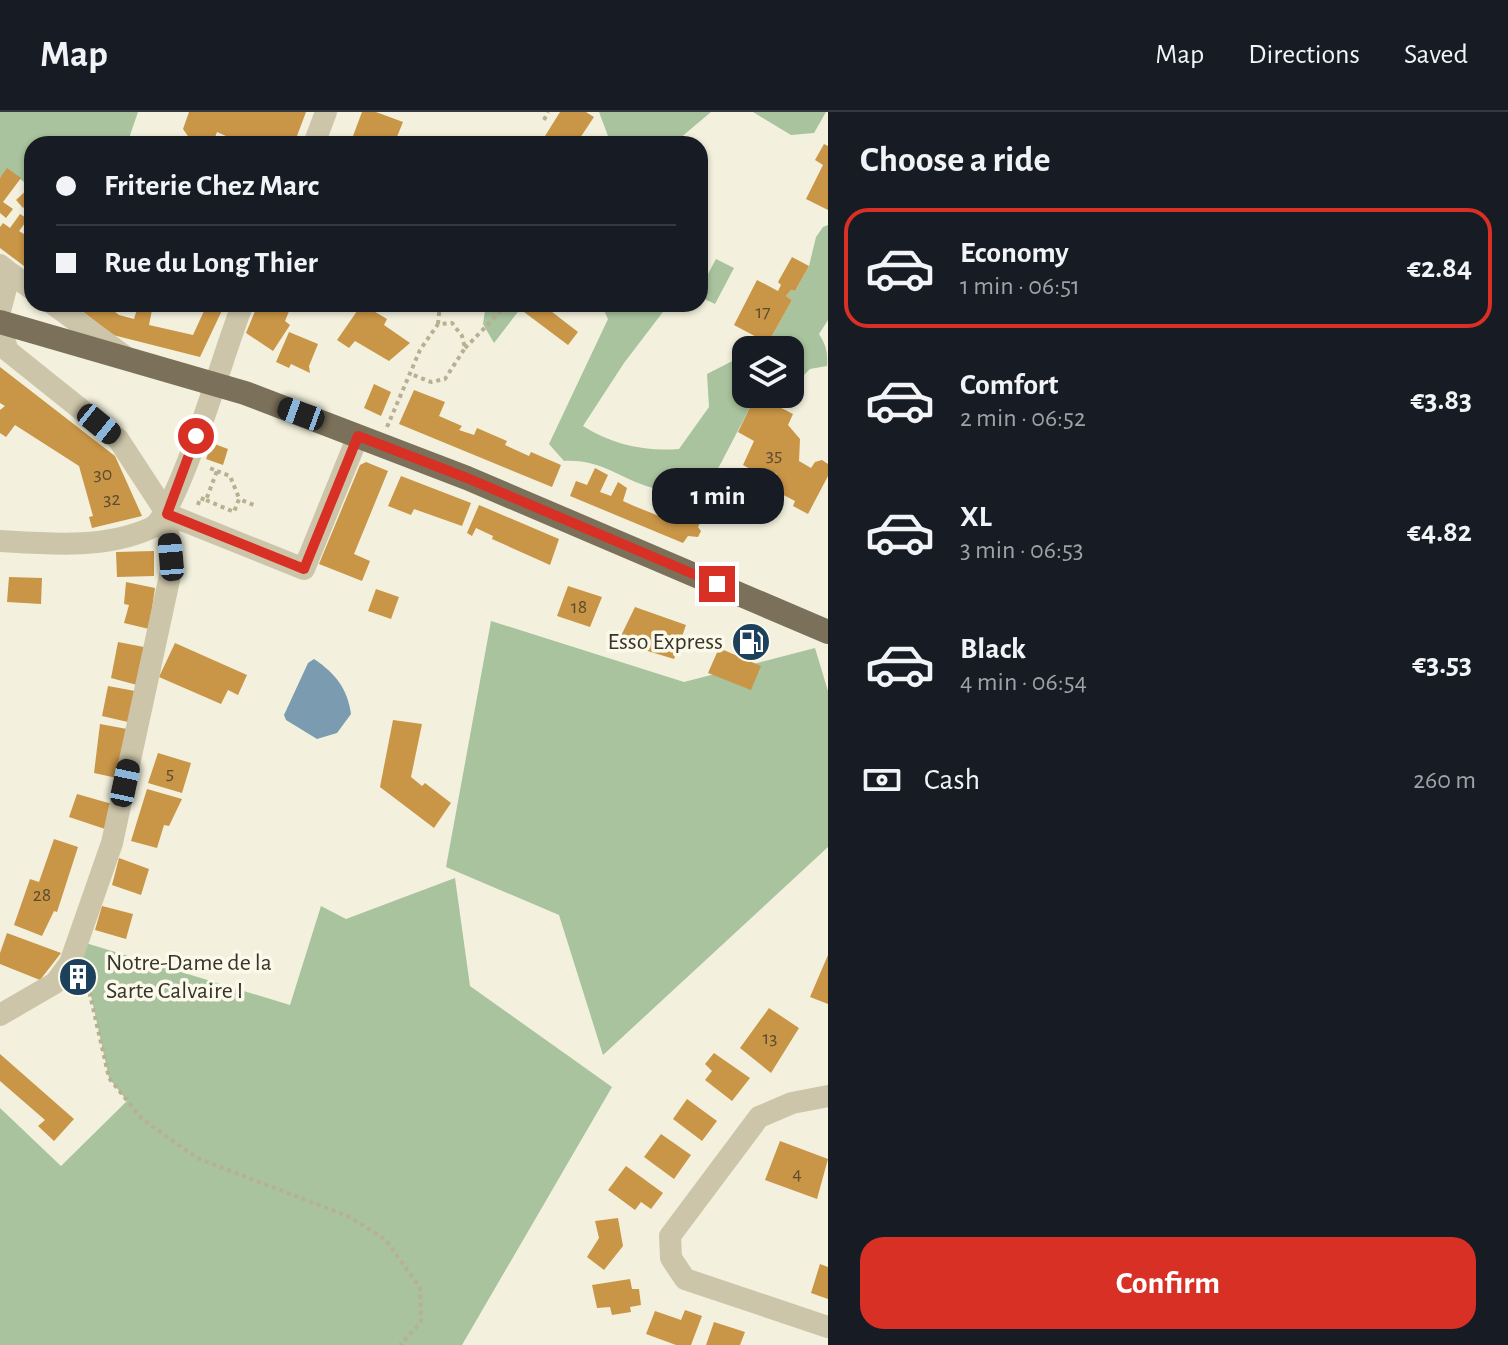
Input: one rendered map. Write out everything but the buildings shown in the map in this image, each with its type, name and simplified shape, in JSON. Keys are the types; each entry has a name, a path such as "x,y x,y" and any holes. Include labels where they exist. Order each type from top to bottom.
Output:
{"main road":[{"path":"0,322 215,383 369,440 467,478 828,632"}],"street":[{"path":"317,136 326,112"},
{"path":"0,311 5,269 24,283"},
{"path":"64,312 128,359"},
{"path":"0,1015 55,983 70,963 79,941 112,843 171,571 167,514 239,312"},
{"path":"0,328 8,351 118,439 167,514 304,569 369,440"},
{"path":"0,541 66,545 109,539 153,527 167,514"},
{"path":"828,1096 792,1103 759,1117 670,1236 671,1258 685,1279 828,1327"}],"path":[{"path":"544,120 548,112"},
{"path":"369,440 411,374 420,350 438,324 439,312"},
{"path":"411,374 431,382 445,379 465,348 500,312"},
{"path":"438,324 452,323 462,336 465,348"},
{"path":"190,523 200,498 234,512 239,499 230,476 208,468"},
{"path":"206,500 217,471"},
{"path":"239,499 256,506"},
{"path":"79,941 109,1078 127,1101 142,1119 197,1158 350,1217 386,1240 420,1288 421,1322 400,1345"}],"green space":[{"path":"0,112 138,112 130,136 24,136 24,182 8,169 0,178"},
{"path":"599,112 711,112 682,136 608,136"},
{"path":"753,112 826,112 814,133 791,135"},
{"path":"828,225 828,320 819,334 826,349 827,366 810,369 804,375 804,336 772,336 792,300 786,296 791,290 795,291 809,266 816,237"},
{"path":"716,259 734,268 715,304 708,301 708,274"},
{"path":"485,312 518,312 494,343 483,324"},
{"path":"605,312 663,312 624,363 583,426 629,445 679,449 709,407 707,374 732,361 732,408 750,408 709,486 674,490 653,488 600,466 564,461 549,444 608,319"},
{"path":"491,621 684,682 815,648 828,691 828,847 603,1055 559,915 446,867"},
{"path":"455,878 470,986 612,1087 462,1345 0,1345 0,1108 61,1166 127,1101 109,1078 79,941 290,1005 321,906 346,919"}],"water":[{"path":"314,659 339,682 351,714 337,733 317,739 286,720 284,715 308,663"}],"place":[{"name":"Esso Express","path":"751,642"},
{"name":"Notre-Dame de la Sarte Calvaire I","path":"78,977"}],"route":[{"path":"196,436 167,514 304,569 358,436 467,478 717,584"}]}
